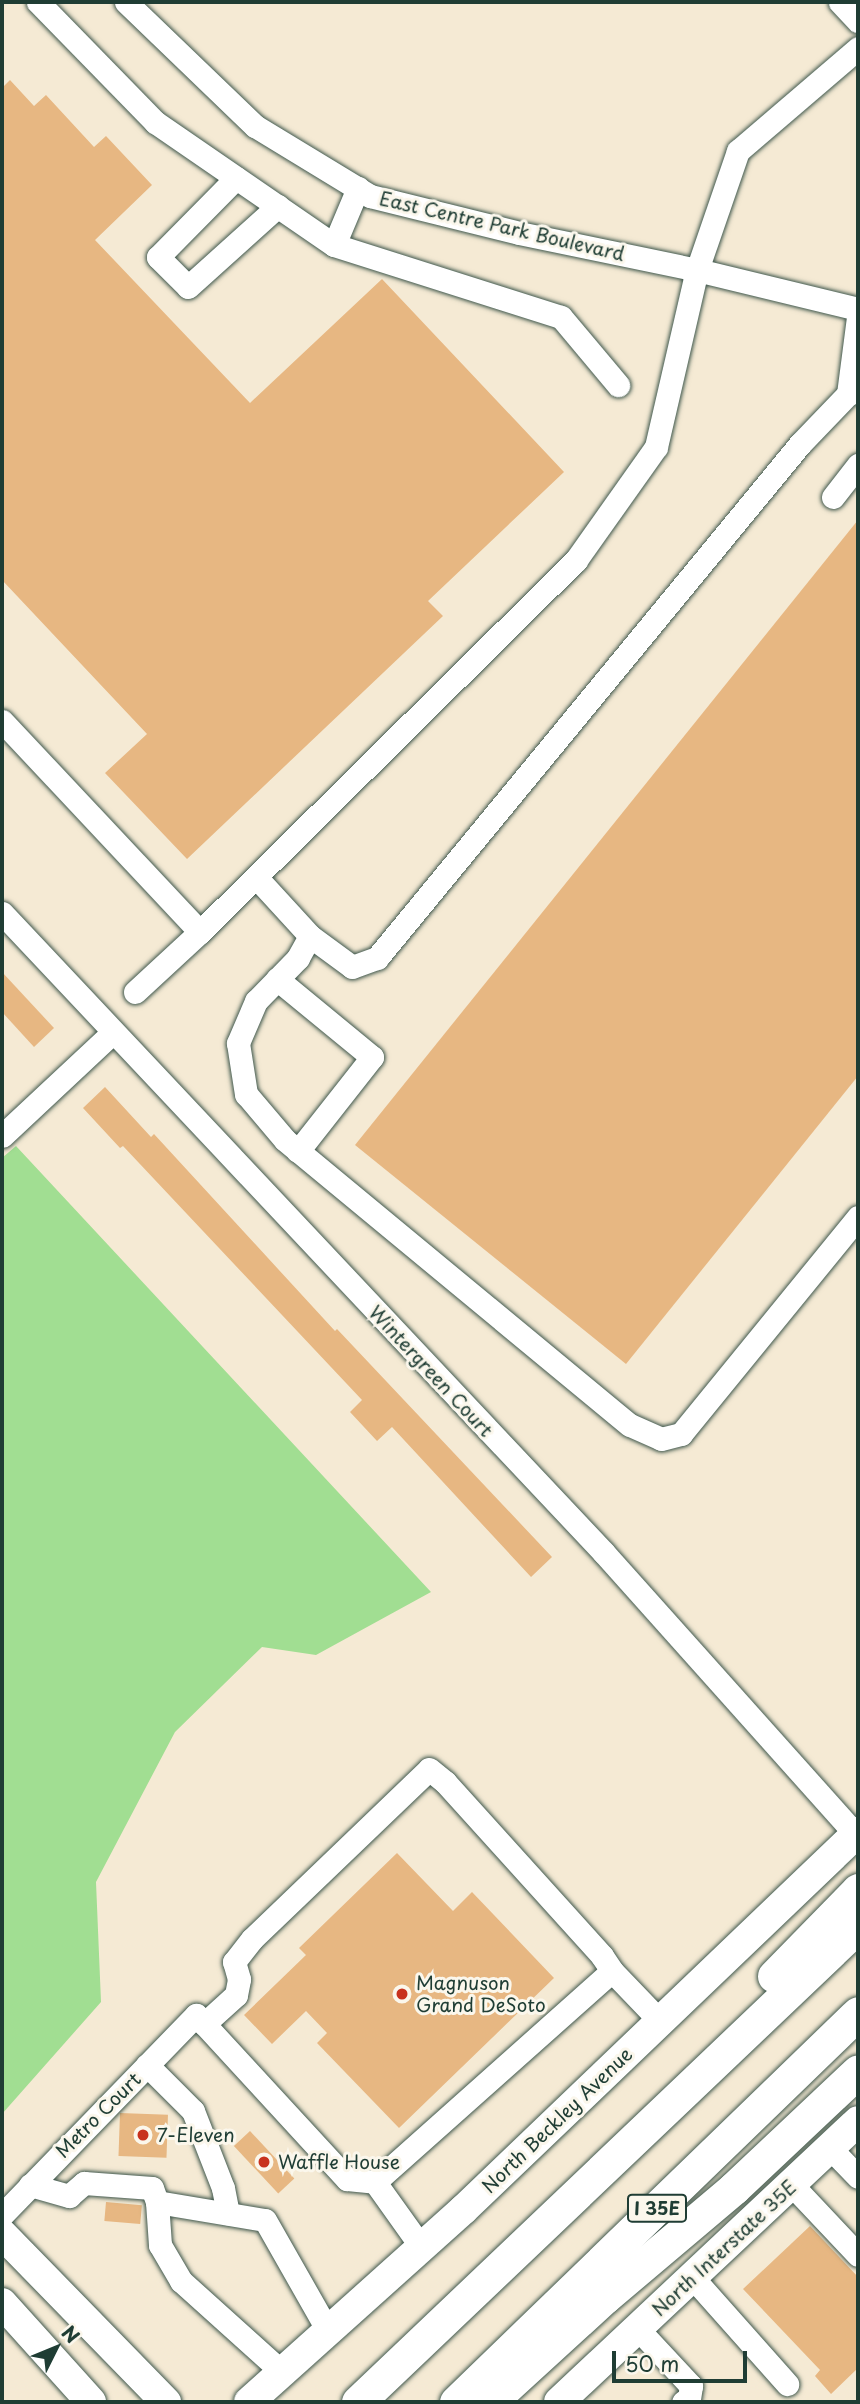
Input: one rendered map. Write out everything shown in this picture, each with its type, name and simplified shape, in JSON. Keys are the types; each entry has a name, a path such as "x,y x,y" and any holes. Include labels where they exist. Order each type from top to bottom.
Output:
{"highway":[{"path":"490,2275 651,2097 858,1890"},
{"path":"358,2402 858,1926"},
{"name":"I 35E","path":"456,2402 858,2013"},
{"path":"490,2402 604,2298 734,2188 858,2071"}],"main road":[{"name":"North Beckley Avenue","path":"249,2402 422,2248 857,1833"},
{"name":"North Interstate 35E","path":"559,2402 858,2121"},
{"path":"2,2234 166,2402"},
{"path":"2,2303 92,2402"},
{"path":"266,2402 282,2372"}],"street":[{"path":"38,2 155,122 334,244 561,317 618,385"},
{"name":"East Centre Park Boulevard","path":"126,2 255,126 370,196 519,233 697,270 858,309"},
{"path":"840,2 858,21"},
{"path":"135,992 200,932 576,560 656,447 697,270 738,151 858,48"},
{"path":"236,178 158,257 188,286 278,206"},
{"path":"334,244 359,188"},
{"path":"256,877 310,936 352,967 377,958 800,444 853,393 858,317"},
{"path":"833,497 858,465"},
{"path":"2,721 200,932"},
{"name":"Wintergreen Court","path":"2,913 604,1553 857,1833"},
{"path":"310,936 298,958 256,1001 238,1043 246,1094 298,1151 630,1425 661,1439 681,1434 709,1404 858,1217"},
{"path":"278,979 372,1057 298,1151"},
{"path":"2,1136 112,1033"},
{"name":"Metro Court","path":"2,2215 147,2065 200,2020 236,1994 239,1979 234,1962 252,1939 429,1769 454,1792 602,1955 612,1971"},
{"path":"200,2020 347,2179 375,2182 612,1971 660,2021"},
{"path":"147,2065 192,2111 223,2188 228,2214"},
{"path":"830,2148 858,2177"},
{"path":"375,2182 422,2248"},
{"path":"30,2185 69,2196 84,2183 152,2188 157,2202 160,2245 181,2281 282,2372"},
{"path":"792,2185 858,2255"},
{"path":"157,2202 265,2220 328,2331"},
{"path":"693,2277 787,2384"},
{"path":"638,2329 691,2386 689,2398 684,2402"}],"green space":[{"path":"16,1146 431,1592 316,1655 262,1647 175,1732 96,1882 101,2002 2,2114 2,1158"}],"building":[{"path":"10,80 34,106 46,95 94,147 106,136 152,185 95,240 250,403 382,279 564,472 428,601 443,616 187,859 105,773 147,734 2,580 2,88"},
{"path":"858,520 858,1076 626,1364 355,1145"},
{"path":"2,972 54,1028 34,1047 2,1012"},
{"path":"105,1087 151,1137 154,1134 335,1331 337,1329 552,1557 531,1577 392,1427 377,1441 350,1412 362,1400 123,1146 120,1148 83,1108"},
{"name":"Magnuson Grand DeSoto","path":"397,1853 453,1911 472,1892 554,1978 399,2128 317,2043 327,2033 306,2011 272,2044 244,2015 306,1955 299,1948"},
{"name":"7-Eleven","path":"120,2113 168,2115 166,2158 118,2156"},
{"name":"Waffle House","path":"250,2131 294,2179 278,2194 234,2146"},
{"path":"106,2202 142,2205 140,2224 104,2221"},
{"path":"810,2226 858,2277 858,2368 831,2394 815,2376 820,2370 743,2289"}],"place":[{"name":"Magnuson Grand DeSoto","path":"402,1994"},
{"name":"7-Eleven","path":"143,2135"},
{"name":"Waffle House","path":"264,2162"}]}
